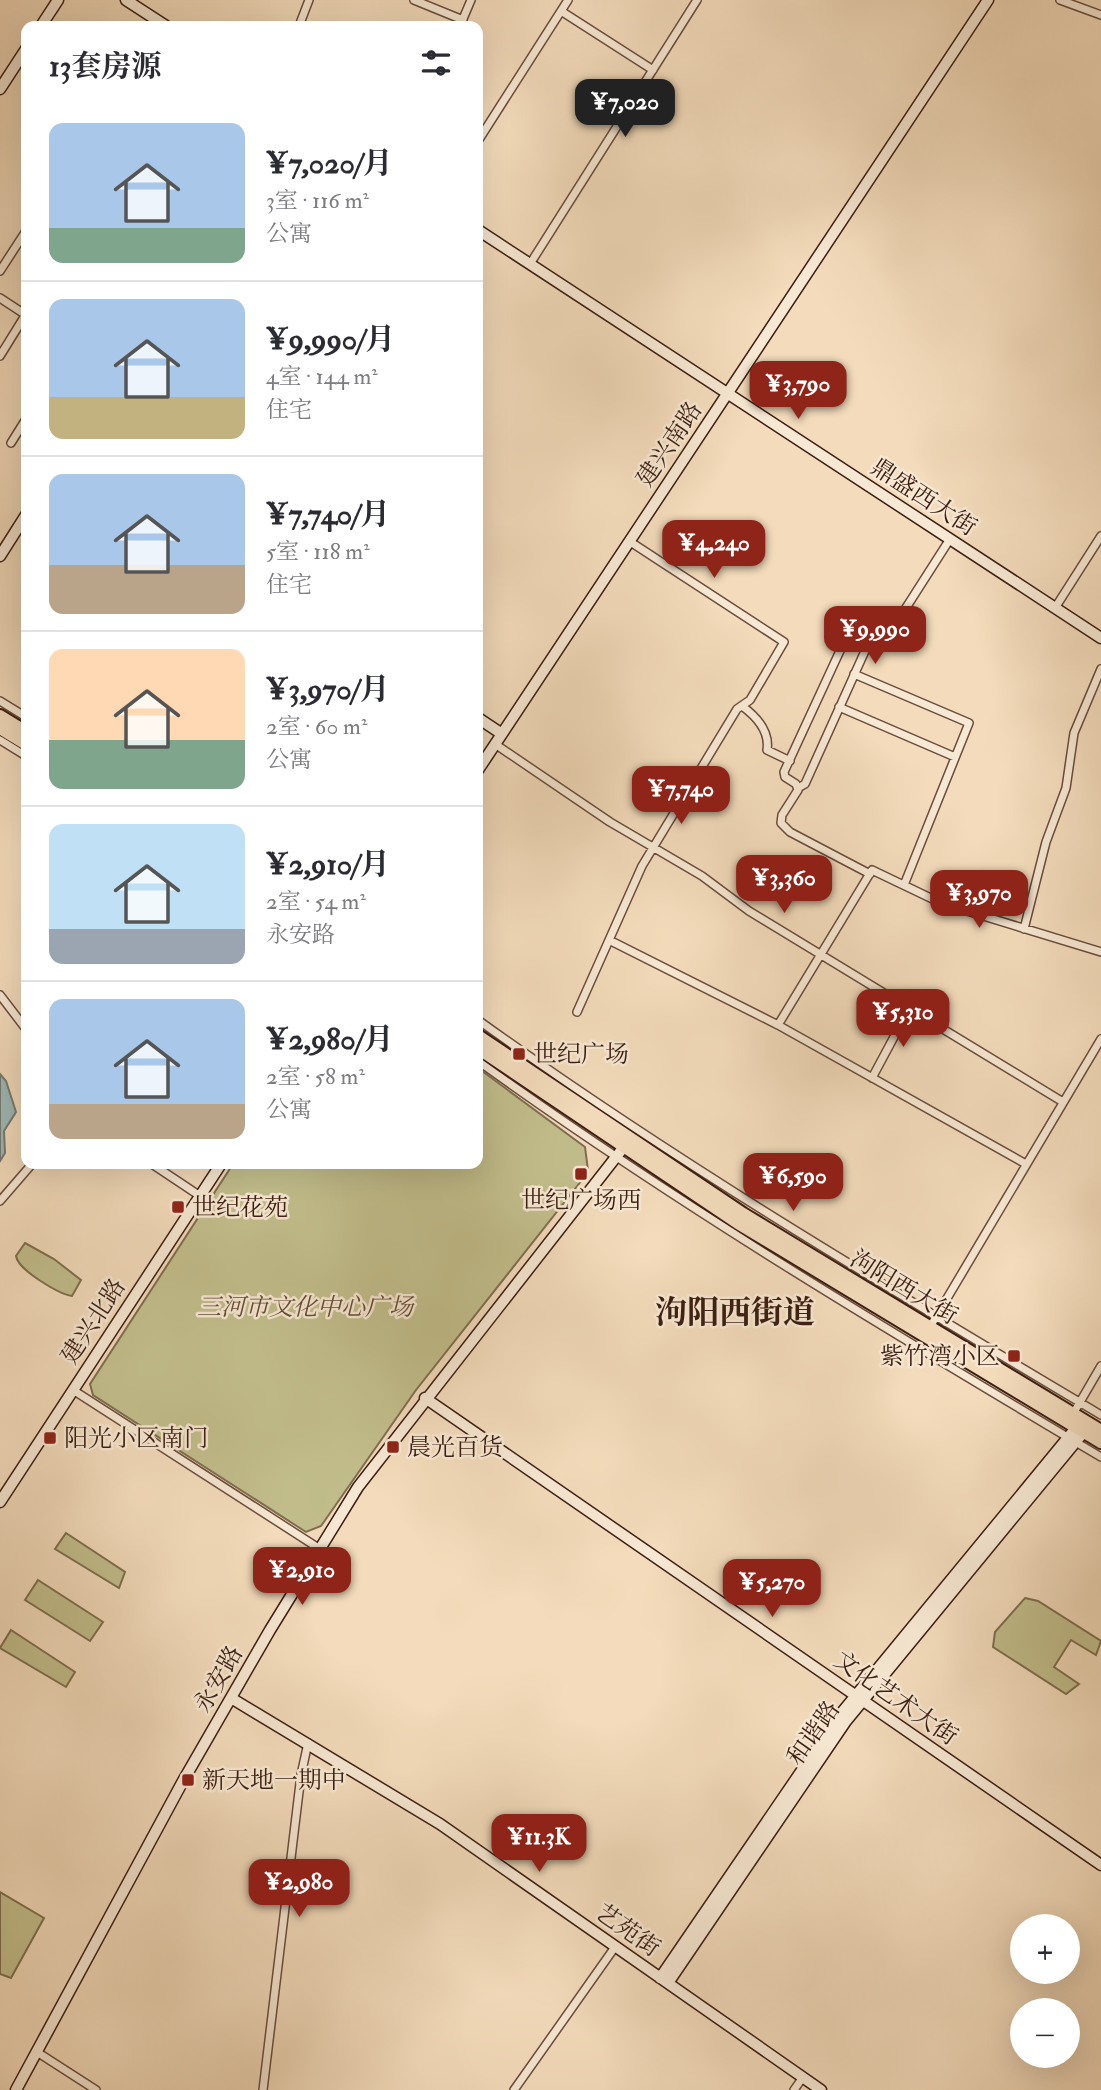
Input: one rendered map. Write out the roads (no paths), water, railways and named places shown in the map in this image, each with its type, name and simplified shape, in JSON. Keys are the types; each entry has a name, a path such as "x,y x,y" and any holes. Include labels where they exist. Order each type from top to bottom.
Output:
{"highway":[{"path":"0,716 21,729"},
{"path":"0,728 21,741"},
{"name":"泃阳西大街","path":"483,1039 702,1188 933,1322 1081,1425 1101,1443"},
{"name":"泃阳西大街","path":"483,1052 619,1153 1081,1425"}],"street":[{"path":"44,21 58,0"},
{"path":"126,0 157,21"},
{"path":"301,21 309,0"},
{"path":"414,0 457,21"},
{"path":"462,21 471,0"},
{"path":"483,133 568,0"},
{"path":"530,264 697,0"},
{"name":"建兴南路","path":"483,762 988,0"},
{"path":"1060,0 1101,15"},
{"path":"561,11 653,69"},
{"path":"0,89 21,57"},
{"name":"鼎盛西大街","path":"483,233 1101,638"},
{"path":"0,271 21,239"},
{"path":"0,299 21,311"},
{"path":"0,356 21,322"},
{"path":"11,443 21,427"},
{"path":"0,556 21,523"},
{"path":"1055,608 1101,537"},
{"path":"870,874 782,825 782,815 798,788 805,784 877,627 889,629 895,625 950,540"},
{"path":"577,1012 652,847 737,709 750,700 784,642 629,541"},
{"path":"798,788 784,775 857,614"},
{"path":"1024,929 1046,842 1066,788 1074,733 1101,669"},
{"path":"854,674 968,723 904,885"},
{"path":"0,701 21,714"},
{"path":"742,706 756,717 767,736 767,750 790,761"},
{"path":"839,707 955,757"},
{"path":"483,722 502,734"},
{"path":"0,740 21,753"},
{"path":"495,744 610,822 702,876 749,911 824,954 1063,1102"},
{"path":"778,1025 824,954 872,870 942,903 1101,952"},
{"path":"611,941 778,1025 1026,1164"},
{"path":"0,995 21,1022"},
{"path":"872,1077 910,1007"},
{"path":"483,1023 699,1170 933,1322 1101,1039"},
{"path":"483,1064 619,1153"},
{"name":"永安路","path":"16,2090 231,1698 358,1487 619,1153"},
{"path":"0,1201 28,1169"},
{"path":"160,1169 200,1196"},
{"name":"建兴北路","path":"0,1502 218,1169"},
{"path":"1081,1425 1101,1366"},
{"path":"73,1390 320,1549"},
{"name":"文化艺术大街","path":"425,1398 1101,1866"},
{"path":"1081,1425 1101,1415"},
{"path":"1081,1425 1101,1457"},
{"name":"和谐路","path":"664,1981 859,1698 1081,1425"},
{"name":"艺苑街","path":"231,1698 440,1824 821,2090"},
{"path":"263,2090 301,1775 308,1743"},
{"path":"514,2090 615,1947"},
{"path":"37,2052 96,2090"},
{"path":"794,2090 803,2077"}],"water":[{"path":"0,1074 6,1081 16,1112 4,1131 5,1153 0,1161"}],"place":[{"name":"世纪广场","path":"519,1054"},
{"name":"世纪广场西","path":"581,1174"},
{"name":"世纪花苑","path":"178,1207"},
{"name":"紫竹湾小区","path":"1014,1356"},
{"name":"阳光小区南门","path":"50,1438"},
{"name":"晨光百货","path":"393,1447"},
{"name":"新天地一期中","path":"188,1780"}],"district":[{"name":"泃阳西街道","path":"735,1312"}],"park label":[{"name":"三河市文化中心广场","path":"305,1307"}]}
